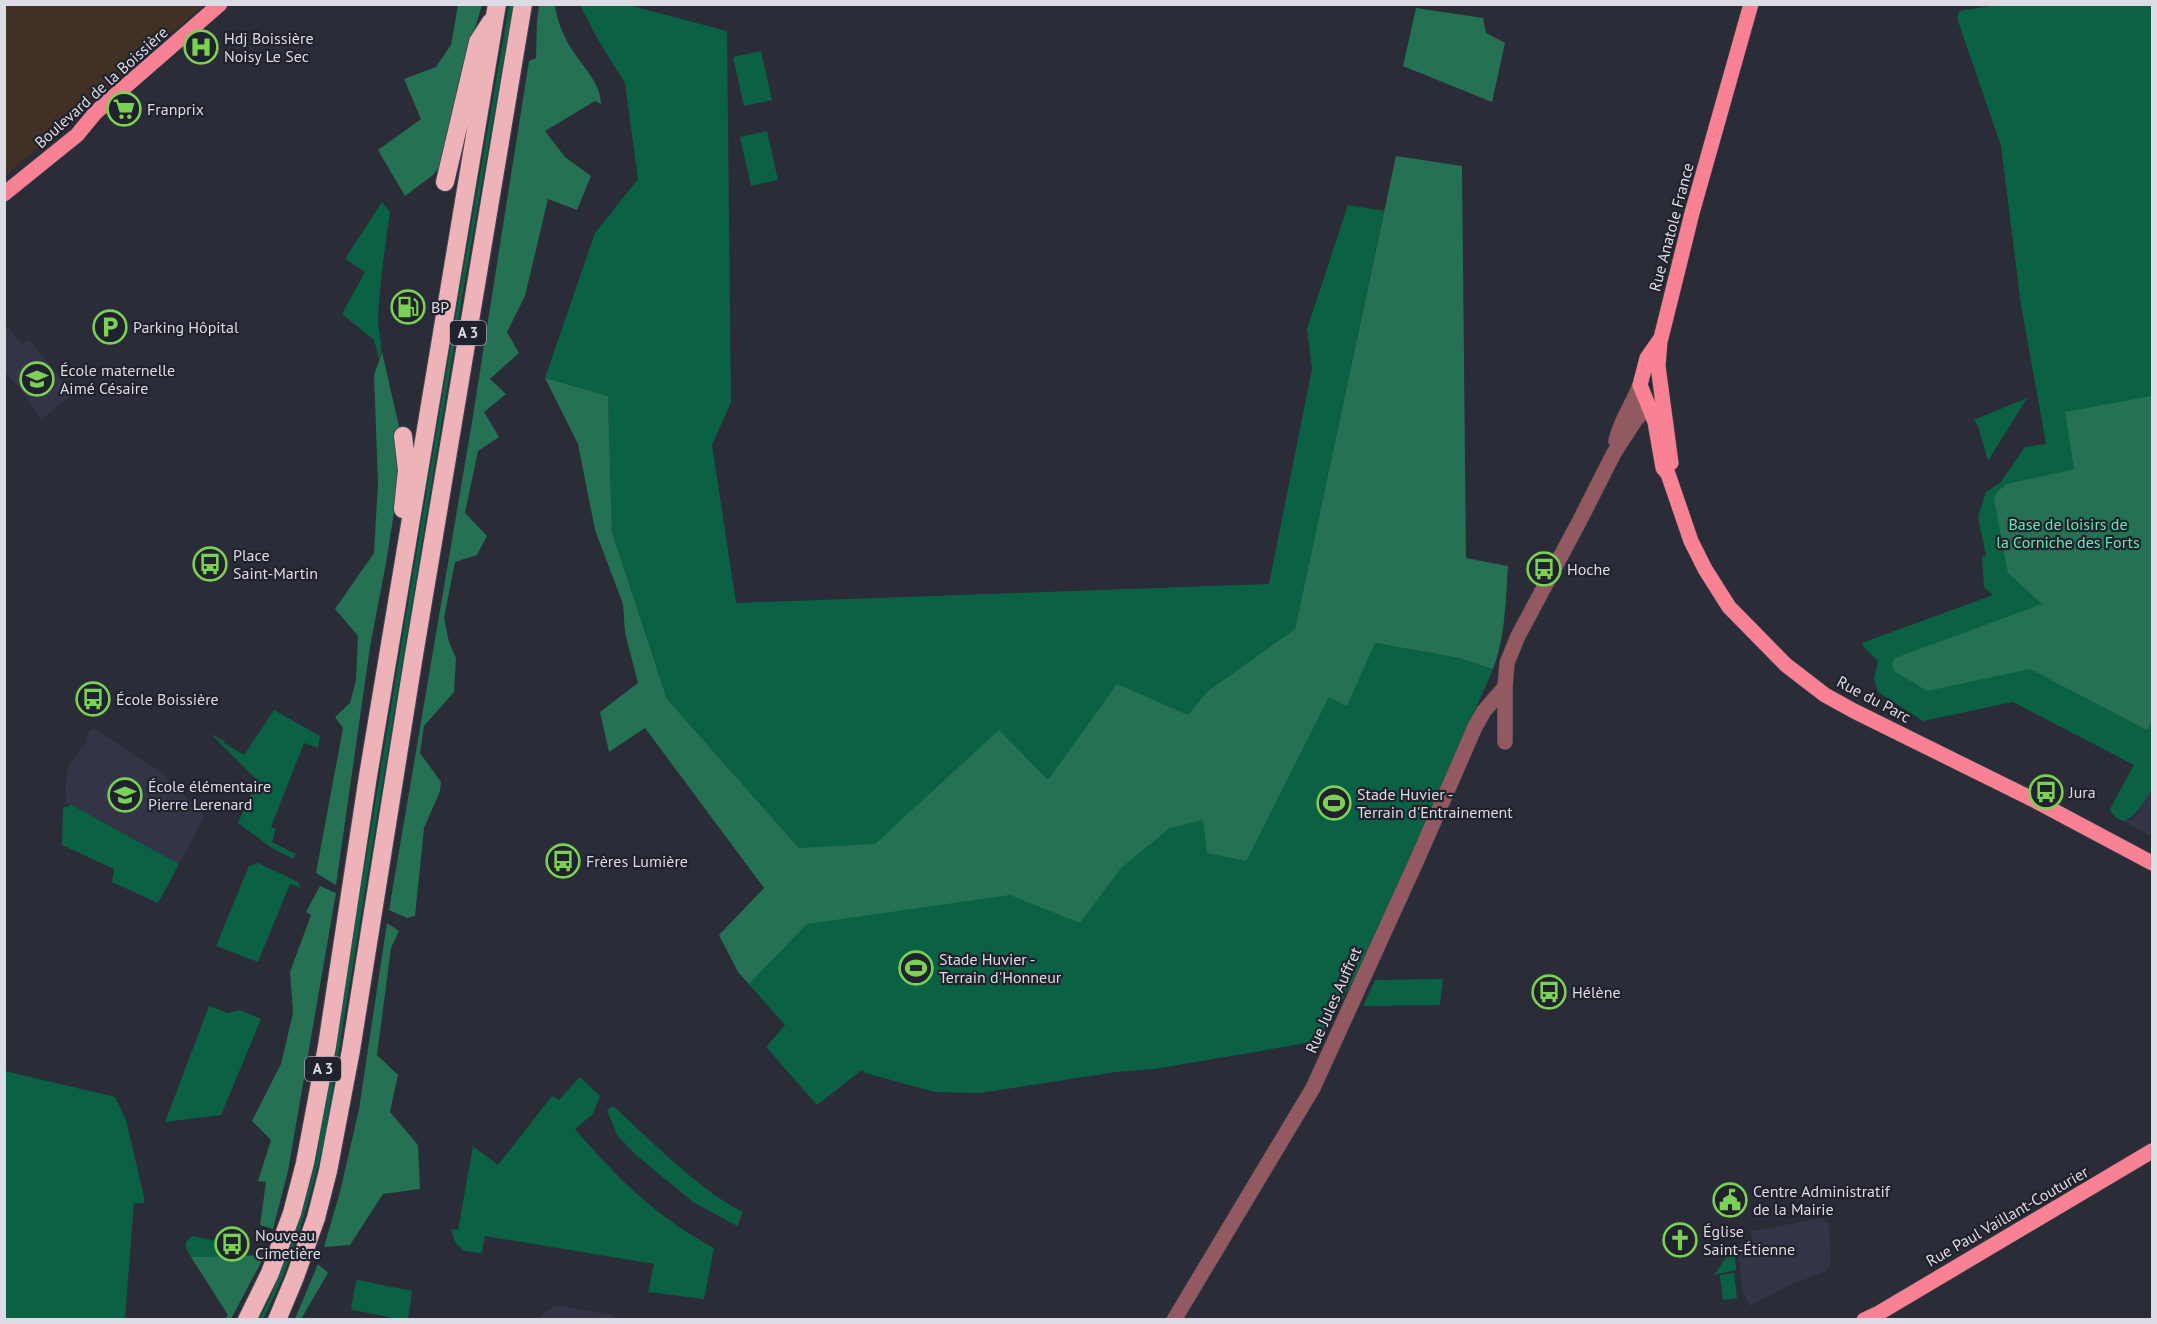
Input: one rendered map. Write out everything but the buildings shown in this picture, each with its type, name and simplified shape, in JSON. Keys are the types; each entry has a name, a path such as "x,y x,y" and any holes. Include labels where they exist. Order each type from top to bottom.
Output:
{"highway":[{"name":"A 3","path":"277,1320 316,1218 328,1171 351,1050 368,933 523,4"},
{"name":"A 3","path":"248,1320 270,1273 292,1213 305,1163 327,1046 368,776 496,10"},
{"path":"445,182 478,42 496,10"},
{"path":"403,436 407,470 403,508 410,531"}],"main road":[{"name":"Boulevard de la Boissière","path":"4,194 76,135 96,112 220,4"},
{"name":"Rue Anatole France","path":"1640,385 1647,358 1661,338 1692,213 1751,4"},
{"name":"Rue du Parc","path":"1661,338 1655,406 1671,465 1668,474 1691,541 1705,569 1729,607 1786,665 1825,695 2032,799 2152,863"},
{"name":"Rue du Parc","path":"1640,385 1655,406"},
{"name":"Rue Paul Vaillant-Couturier","path":"1864,1320 1875,1316 2152,1151"}],"street":[{"name":"Rue Anatole France","path":"1614,453 1622,421 1640,385"},
{"name":"Rue Anatole France","path":"1505,742 1505,687 1508,663 1518,636 1580,522 1614,453 1636,419 1655,406"},
{"name":"Rue Jules Auffret","path":"1174,1320 1313,1088 1475,727 1484,711 1505,687"}],"shaded area":[{"path":"5,4 204,4 204,5 5,176"},
{"name":"École maternelle Aimé Césaire","path":"5,324 22,344 29,339 73,394 41,420 20,388 5,372"},
{"name":"École élémentaire Pierre Lerenard","path":"91,729 96,729 161,772 202,813 204,817 179,864 65,801 68,766 83,745 88,742 86,737"},
{"path":"2152,789 2152,837 2121,820 2135,817"},
{"path":"1822,1218 1829,1223 1831,1264 1826,1271 1788,1286 1750,1306 1742,1290 1738,1249 1742,1243 1753,1241 1752,1231"},
{"path":"556,1305 615,1316 615,1319 541,1319 542,1314"}],"green space":[{"path":"458,5 482,5 472,38 446,158 433,175 405,196 378,150 421,119 404,79 436,67 451,45"},
{"path":"509,5 513,5 463,292 324,1142 306,1211 291,1255 274,1298 263,1319 259,1320 292,1242 316,1161"},
{"path":"539,5 555,5 558,21 566,40 598,88 601,104 595,101 545,131 565,157 591,176 577,210 548,199 525,296 507,332 519,353 490,379 506,394 484,412 499,437 478,451 465,513 487,536 477,555 455,562 444,618 449,642 456,658 454,692 424,726 420,753 441,782 440,791 424,828 415,916 407,918 389,910 472,422 529,61 536,58"},
{"path":"580,5 628,5 727,31 731,402 712,445 736,603 1269,584 1312,369 1307,329 1348,205 1384,211 1295,629 1459,658 1493,669 1371,949 1319,1041 1154,1069 1116,1072 980,1093 935,1092 865,1073 862,1070 817,1105 766,1047 785,1025 738,972 799,848 667,699 612,532 608,396 545,378 595,233 638,179 625,83"},
{"path":"1996,5 2152,5 2152,789 2134,815 2122,820 2116,817 2110,809 2134,765 2013,702 1923,721 1878,692 1874,678 1878,662 1862,643 1993,595 1984,587 1982,557 1986,556 1978,517 1986,492 2000,483 2025,447 2046,444 2021,305 2001,146 1957,18 1960,11"},
{"path":"1416,8 1483,18 1486,33 1505,43 1492,102 1403,66"},
{"path":"761,51 772,100 744,106 733,57"},
{"path":"767,131 778,180 751,186 740,137"},
{"path":"1396,156 1462,166 1466,558 1508,566 1506,605 1493,669 1459,658 1375,643 1347,706 1329,697 1246,861 1207,853 1203,820 1170,828 1122,867 1080,923 1010,895 807,924 749,984 738,972 719,935 764,888 645,728 609,752 600,712 638,683 625,633 623,604 595,530 578,444 545,378 608,396 612,532 667,699 799,848 875,844 999,730 1048,780 1117,684 1188,715 1208,691 1295,629"},
{"path":"382,202 390,212 378,318 381,349 379,359 374,340 342,314 365,272 345,259"},
{"path":"382,352 401,435 401,468 370,647 336,885 316,873 343,728 335,717 350,703 356,680 358,636 335,609 374,553 378,483 374,375"},
{"name":"Base de loisirs de la Corniche des Forts","path":"2152,396 2152,721 2147,730 2030,669 1927,691 1894,671 1892,663 1895,658 2042,604 2008,573 1994,499 1997,492 2007,484 2074,469 2065,412"},
{"path":"2027,398 1988,461 1978,426 1974,420"},
{"path":"274,710 320,736 318,748 304,743 271,827 276,829 272,842 296,854 293,859 272,848 238,823 257,780 211,734 244,755"},
{"path":"70,804 179,864 158,903 112,882 114,869 62,845 63,807 68,807"},
{"path":"258,863 298,882 301,888 290,884 258,962 216,946 249,866"},
{"path":"320,886 336,893 288,1171 273,1229 260,1225 266,1182 258,1181 271,1140 252,1121 281,1064 293,1013 290,972 311,915 306,912"},
{"path":"387,923 399,931 391,948 377,1055 398,1075 390,1112 418,1145 420,1189 383,1194 350,1245 324,1247 340,1192 359,1109"},
{"path":"1443,979 1440,1005 1363,1006 1375,980"},
{"path":"209,1006 228,1013 240,1010 261,1019 221,1115 165,1122"},
{"path":"5,1071 115,1097 126,1120 144,1197 144,1203 134,1203 125,1319 5,1319"},
{"path":"580,1077 600,1096 593,1114 575,1129 639,1196 674,1223 714,1248 704,1299 648,1292 654,1264 485,1236 482,1253 464,1251 455,1242 451,1229 458,1230 473,1146 498,1165 552,1096 559,1100"},
{"path":"613,1106 709,1191 743,1212 737,1226 693,1202 635,1154 617,1135 607,1110"},
{"path":"193,1236 241,1246 240,1256 191,1257 186,1243"},
{"path":"265,1255 231,1319 225,1319 228,1315 191,1257"},
{"path":"1728,1255 1735,1255 1736,1270 1714,1275"},
{"path":"318,1264 328,1273 301,1319 295,1319"},
{"path":"1734,1273 1737,1298 1723,1300 1720,1275"},
{"path":"358,1280 412,1291 408,1319 353,1310 351,1308"}],"place":[{"name":"Hdj Boissière Noisy Le Sec","path":"201,47"},
{"name":"Franprix","path":"124,109"},
{"name":"BP","path":"408,307"},
{"name":"Parking Hôpital","path":"110,327"},
{"name":"École maternelle Aimé Césaire","path":"37,379"},
{"name":"Place Saint-Martin","path":"210,564"},
{"name":"Hoche","path":"1544,569"},
{"name":"École Boissière","path":"93,699"},
{"name":"Jura","path":"2046,792"},
{"name":"École élémentaire Pierre Lerenard","path":"125,795"},
{"name":"Stade Huvier - Terrain d'Entrainement","path":"1334,803"},
{"name":"Frères Lumière","path":"563,861"},
{"name":"Stade Huvier - Terrain d'Honneur","path":"916,968"},
{"name":"Hélène","path":"1549,992"},
{"name":"Centre Administratif de la Mairie","path":"1730,1200"},
{"name":"Église Saint-Étienne","path":"1680,1240"},
{"name":"Nouveau Cimetière","path":"232,1244"}]}
